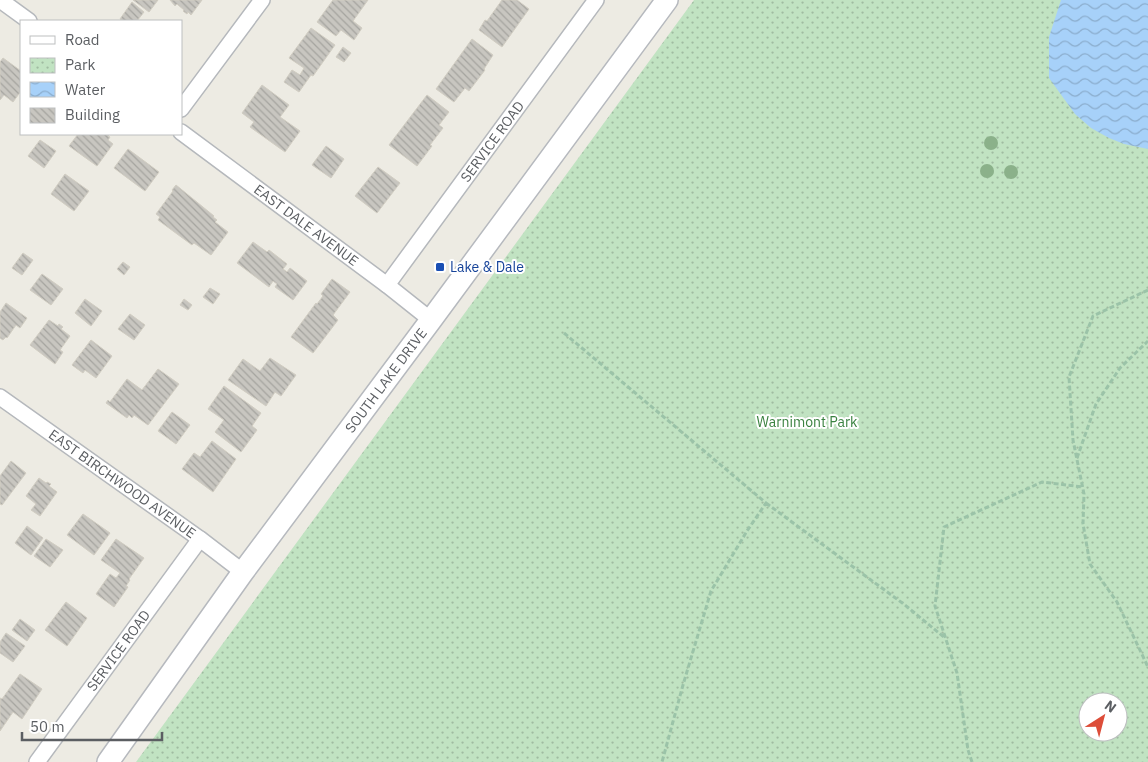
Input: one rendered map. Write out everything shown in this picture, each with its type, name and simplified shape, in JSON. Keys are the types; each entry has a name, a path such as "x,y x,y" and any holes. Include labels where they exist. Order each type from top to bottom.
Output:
{"main road":[{"name":"SOUTH LAKE DRIVE","path":"108,762 243,572 667,0"}],"street":[{"path":"0,0 28,20"},
{"path":"182,108 262,0"},
{"name":"SERVICE ROAD","path":"387,285 596,0"},
{"name":"EAST DALE AVENUE","path":"182,133 387,285 431,320"},
{"name":"EAST BIRCHWOOD AVENUE","path":"0,397 243,572"},
{"name":"SERVICE ROAD","path":"37,762 200,540"}],"path":[{"path":"1147,665 1117,602 1090,564 1083,524 1083,486 1072,440 1069,377 1093,316 1148,290"},
{"path":"564,334 766,503 898,600 945,638"},
{"path":"1077,459 1096,404 1120,368 1148,341"},
{"path":"972,762 968,750 957,673 934,606 944,527 1042,482 1083,486"},
{"path":"662,762 711,591 766,503"}],"green space":[{"name":"Warnimont Park","path":"694,0 1148,0 1148,762 136,762"}],"water":[{"path":"1061,0 1148,0 1148,149 1124,144 1091,128 1075,114 1049,78 1049,37"}],"building":[{"path":"133,0 158,0 149,12"},
{"path":"170,0 202,0 191,15 183,11 177,4 175,6"},
{"path":"333,0 368,0 353,21 362,28 354,40 341,30 336,36 317,22"},
{"path":"502,0 517,0 529,9 502,47 479,30"},
{"path":"132,2 144,12 138,20 120,19"},
{"path":"311,28 335,45 299,92 284,82 292,70 300,75 304,68 289,58"},
{"path":"472,39 493,55 485,70 469,91 465,88 454,102 436,89"},
{"path":"343,47 351,53 344,62 336,57"},
{"path":"3,58 20,70 20,92 13,102 4,95 0,100 0,62"},
{"path":"262,85 289,105 280,117 300,131 285,152 250,127 254,122 242,113"},
{"path":"427,95 449,112 439,125 443,128 417,166 389,145"},
{"path":"77,135 109,135 108,140 113,144 97,166 69,146"},
{"path":"40,140 56,151 44,168 28,156"},
{"path":"326,146 344,159 331,178 312,165"},
{"path":"128,149 159,172 145,191 114,168"},
{"path":"378,167 400,183 377,213 355,196"},
{"path":"65,174 89,191 74,211 51,194"},
{"path":"176,185 214,216 217,220 215,222 228,232 211,255 194,243 192,245 158,220 160,217 156,214"},
{"path":"253,242 267,252 269,250 287,264 283,269 287,272 290,268 307,281 293,300 275,287 277,284 273,281 269,287 237,263"},
{"path":"23,253 33,260 22,275 12,268"},
{"path":"123,262 130,267 124,275 117,269"},
{"path":"42,274 63,289 51,305 30,290"},
{"path":"332,279 350,292 333,315 338,320 313,353 291,337 323,296 321,294"},
{"path":"210,288 220,294 213,304 203,297"},
{"path":"85,299 102,311 91,326 75,313"},
{"path":"184,299 192,305 188,310 180,305"},
{"path":"6,303 27,318 20,328 16,325 7,338 3,340 0,338 0,312"},
{"path":"130,314 145,325 134,340 118,329"},
{"path":"49,320 63,327 61,329 70,336 60,350 63,352 55,364 30,345"},
{"path":"91,340 112,356 96,378 85,370 83,373 72,365"},
{"path":"270,358 296,375 281,396 275,392 266,406 228,380 243,359 260,371"},
{"path":"158,369 179,384 148,425 134,415 132,418 129,415 127,418 106,403 108,400 110,402 127,379 142,390"},
{"path":"224,386 261,413 252,426 257,430 241,452 215,432 224,420 208,409"},
{"path":"172,412 190,425 176,444 158,431"},
{"path":"212,441 236,459 213,492 182,469 194,453 200,457"},
{"path":"11,461 26,473 2,505 0,504 0,476"},
{"path":"39,478 51,484 49,486 57,492 40,516 31,510 36,504 26,496"},
{"path":"83,514 110,533 94,555 67,535"},
{"path":"27,526 43,538 31,555 15,543"},
{"path":"46,539 63,550 50,567 34,556"},
{"path":"116,539 144,558 129,579 126,586 128,587 114,607 96,594 110,574 116,578 120,573 101,560"},
{"path":"66,602 87,618 67,646 45,630"},
{"path":"20,619 35,630 27,641 12,630"},
{"path":"6,633 25,646 13,662 0,653 0,642"},
{"path":"20,674 42,689 22,719 13,712 0,731 0,698 2,699"}],"place":[{"name":"Lake & Dale","path":"440,267"}]}
